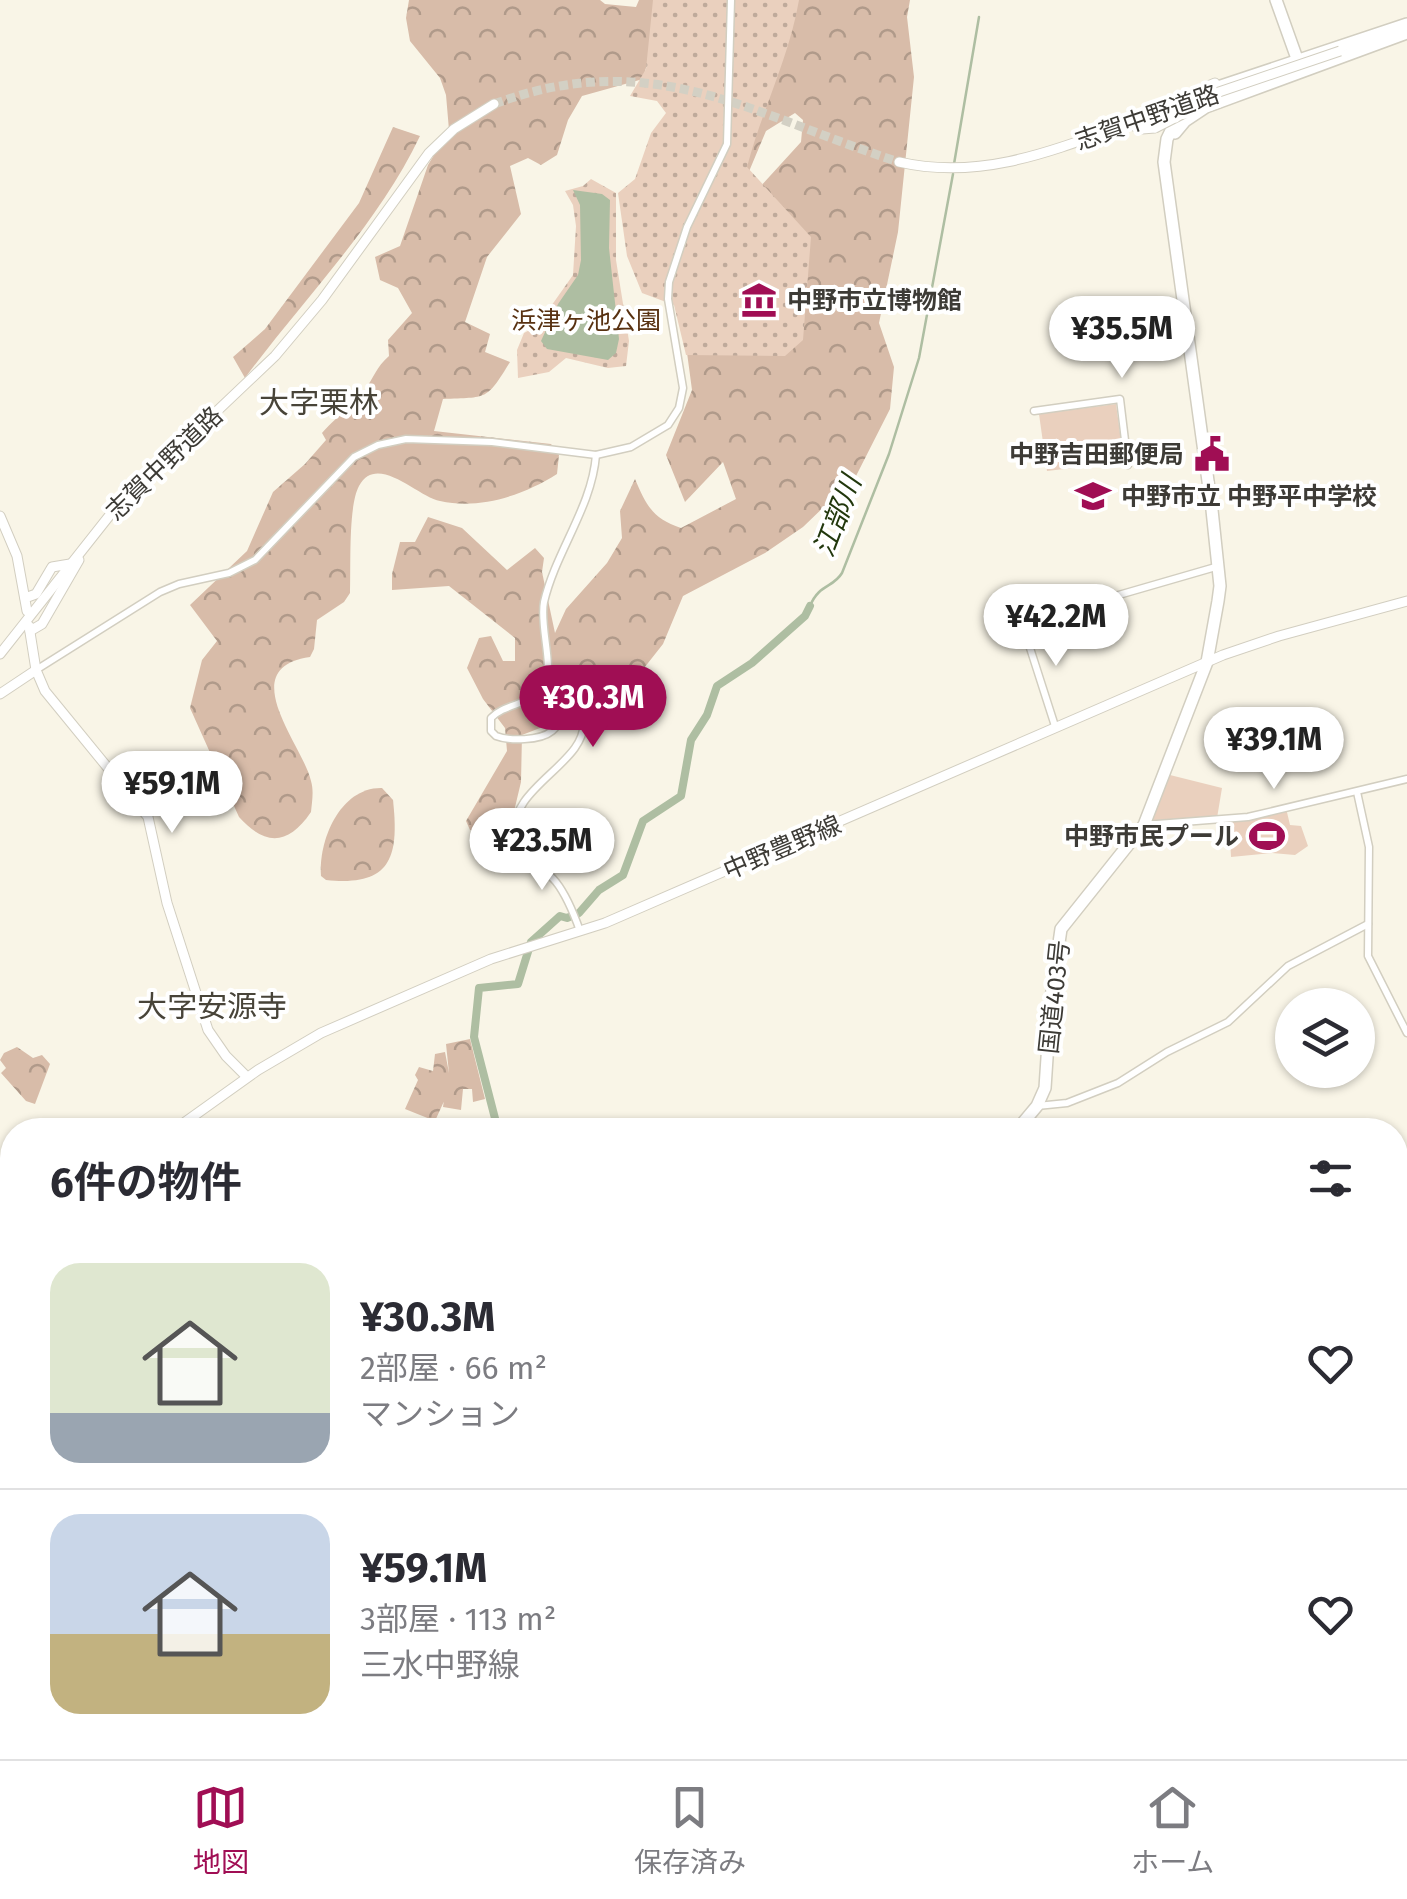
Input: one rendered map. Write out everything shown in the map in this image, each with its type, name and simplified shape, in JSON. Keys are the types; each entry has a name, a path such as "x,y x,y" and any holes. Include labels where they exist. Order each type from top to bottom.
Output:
{"highway":[{"path":"1276,0 1299,65"},
{"path":"1189,111 1206,92 1407,28"},
{"path":"1189,111 1279,78 1299,65"},
{"name":"国道403号","path":"1028,1118 1045,1088 1061,928 1144,826 1206,662 1218,601 1219,566 1164,148 1171,128 1189,111"}],"main road":[{"name":"志賀中野道路","path":"899,162 945,169 993,167 1407,28"},
{"path":"1112,128 1191,92 1250,76"},
{"path":"1126,124 1155,128 1211,100 1279,78"},
{"name":"志賀中野道路","path":"0,654 136,486 275,356 341,274 416,170 454,129 494,104"},
{"path":"0,516 17,556 27,611"},
{"path":"96,532 45,620 40,627 30,628 36,670 44,692 148,817 167,903 208,1030 247,1077"},
{"path":"25,598 36,594 52,567 70,564"},
{"name":"中野豊野線","path":"191,1118 247,1077 322,1033 450,976 580,932 1206,662 1279,636 1407,601"},
{"path":"0,691 36,670"},
{"path":"1175,676 1191,679 1194,694"}],"street":[{"path":"36,670 160,592 229,573 255,560 354,457 378,445 406,439 460,441 596,455 631,447 657,434 675,416 682,398 669,282 687,227 727,144 731,0"},
{"path":"1034,411 1120,399 1128,465"},
{"path":"580,932 558,884 519,844 515,825 521,806 576,743 584,722 580,715 572,713 565,715 553,731 541,736 503,739 491,730 490,724 500,710 536,695 547,679 542,630 544,600 588,494 596,455"},
{"path":"1055,726 1022,623 1219,566"},
{"path":"1144,826 1248,817 1407,779"},
{"path":"1358,792 1369,846 1371,967 1407,1032"},
{"path":"1038,1106 1067,1103 1118,1084 1167,1052 1228,1022 1288,966 1368,924"}],"green space":[{"path":"409,0 600,0 636,7 639,0 664,0 643,79 582,96 568,120 557,155 541,165 528,158 510,166 521,214 487,257 465,322 490,334 485,352 510,362 496,384 484,394 443,399 434,431 551,444 559,455 557,474 516,494 471,504 440,501 398,479 376,473 359,486 352,522 350,593 344,602 317,620 310,657 288,664 277,676 274,692 311,781 311,812 294,831 267,837 239,817 190,708 202,660 217,641 190,605 247,551 273,492 326,440 322,433 364,391 389,356 388,340 412,313 398,288 380,280 375,257 400,246 428,165 449,130 446,95 440,78 410,41 406,18"},
{"path":"653,0 799,0 789,43 747,167 811,237 803,340 785,356 686,355 674,305 642,293 627,256 618,193 635,179 651,133 666,113 657,101 630,96 646,69"},
{"path":"792,0 910,0 907,17 914,77 898,232 879,323 894,367 890,409 856,476 803,527 765,553 683,596 663,644 637,677 606,730 582,697 570,696 540,728 522,735 521,782 511,824 513,839 470,830 466,821 507,751 505,728 483,699 467,668 479,638 491,636 503,661 515,661 515,638 449,586 392,590 400,542 415,542 428,517 462,528 507,570 535,548 544,558 542,572 555,633 566,609 607,563 622,538 620,511 635,479 652,510 681,528 736,499 723,462 685,502 666,455 692,390 679,293 749,199 801,142 803,120 795,113 766,131 745,181 711,197"},
{"path":"393,127 420,136 403,169 361,231 245,378 233,357 265,329 359,203"},
{"name":"浜津ヶ池公園","path":"591,179 616,193 616,260 629,341 626,366 608,368 566,358 549,372 518,378 517,350 524,333 537,326 573,275 576,226 573,205 565,191 583,186"},
{"path":"1116,404 1124,462 1047,471 1039,414"},
{"path":"1166,774 1222,788 1217,818 1148,823"},
{"path":"382,788 393,800 395,820 387,864 365,878 326,880 321,876 323,847 335,818 354,796"},
{"name":"中野市民プール","path":"1286,808 1290,825 1301,826 1308,846 1295,855 1231,857 1229,819"},
{"path":"470,1039 485,1099 473,1102 472,1089 463,1089 461,1110 443,1107 444,1102 436,1118 405,1109 418,1080 415,1075 419,1067 433,1071 435,1054 445,1052 449,1073 446,1044"},
{"path":"17,1047 33,1058 42,1055 50,1064 35,1104 26,1101 1,1073 6,1068 0,1060 4,1053"}],"shaded area":[{"name":"浜津ヶ池公園","path":"573,190 602,194 610,200 609,248 619,339 616,353 608,360 547,349 541,341 558,304 578,275 580,205"}],"waterway":[{"name":"江部川","path":"954,164 979,17"},
{"name":"江部川","path":"810,606 842,573 889,454 919,358 953,174"},
{"name":"江部川","path":"495,1118 474,1037 479,988 518,984 531,942 560,916 567,918 579,913 599,890 623,875 643,821 681,796 691,740 707,715 717,686 752,663 805,616 810,606"}],"tunnel":[{"path":"494,104 551,88 604,82 653,84 748,107 899,162"}],"place":[{"name":"中野市立博物館","path":"759,300"},
{"name":"中野吉田郵便局","path":"1212,454"},
{"name":"中野市立 中野平中学校","path":"1093,496"},
{"name":"中野市民プール","path":"1267,836"}],"district":[{"name":"大字栗林","path":"319,403"},
{"name":"大字安源寺","path":"212,1007"}]}
